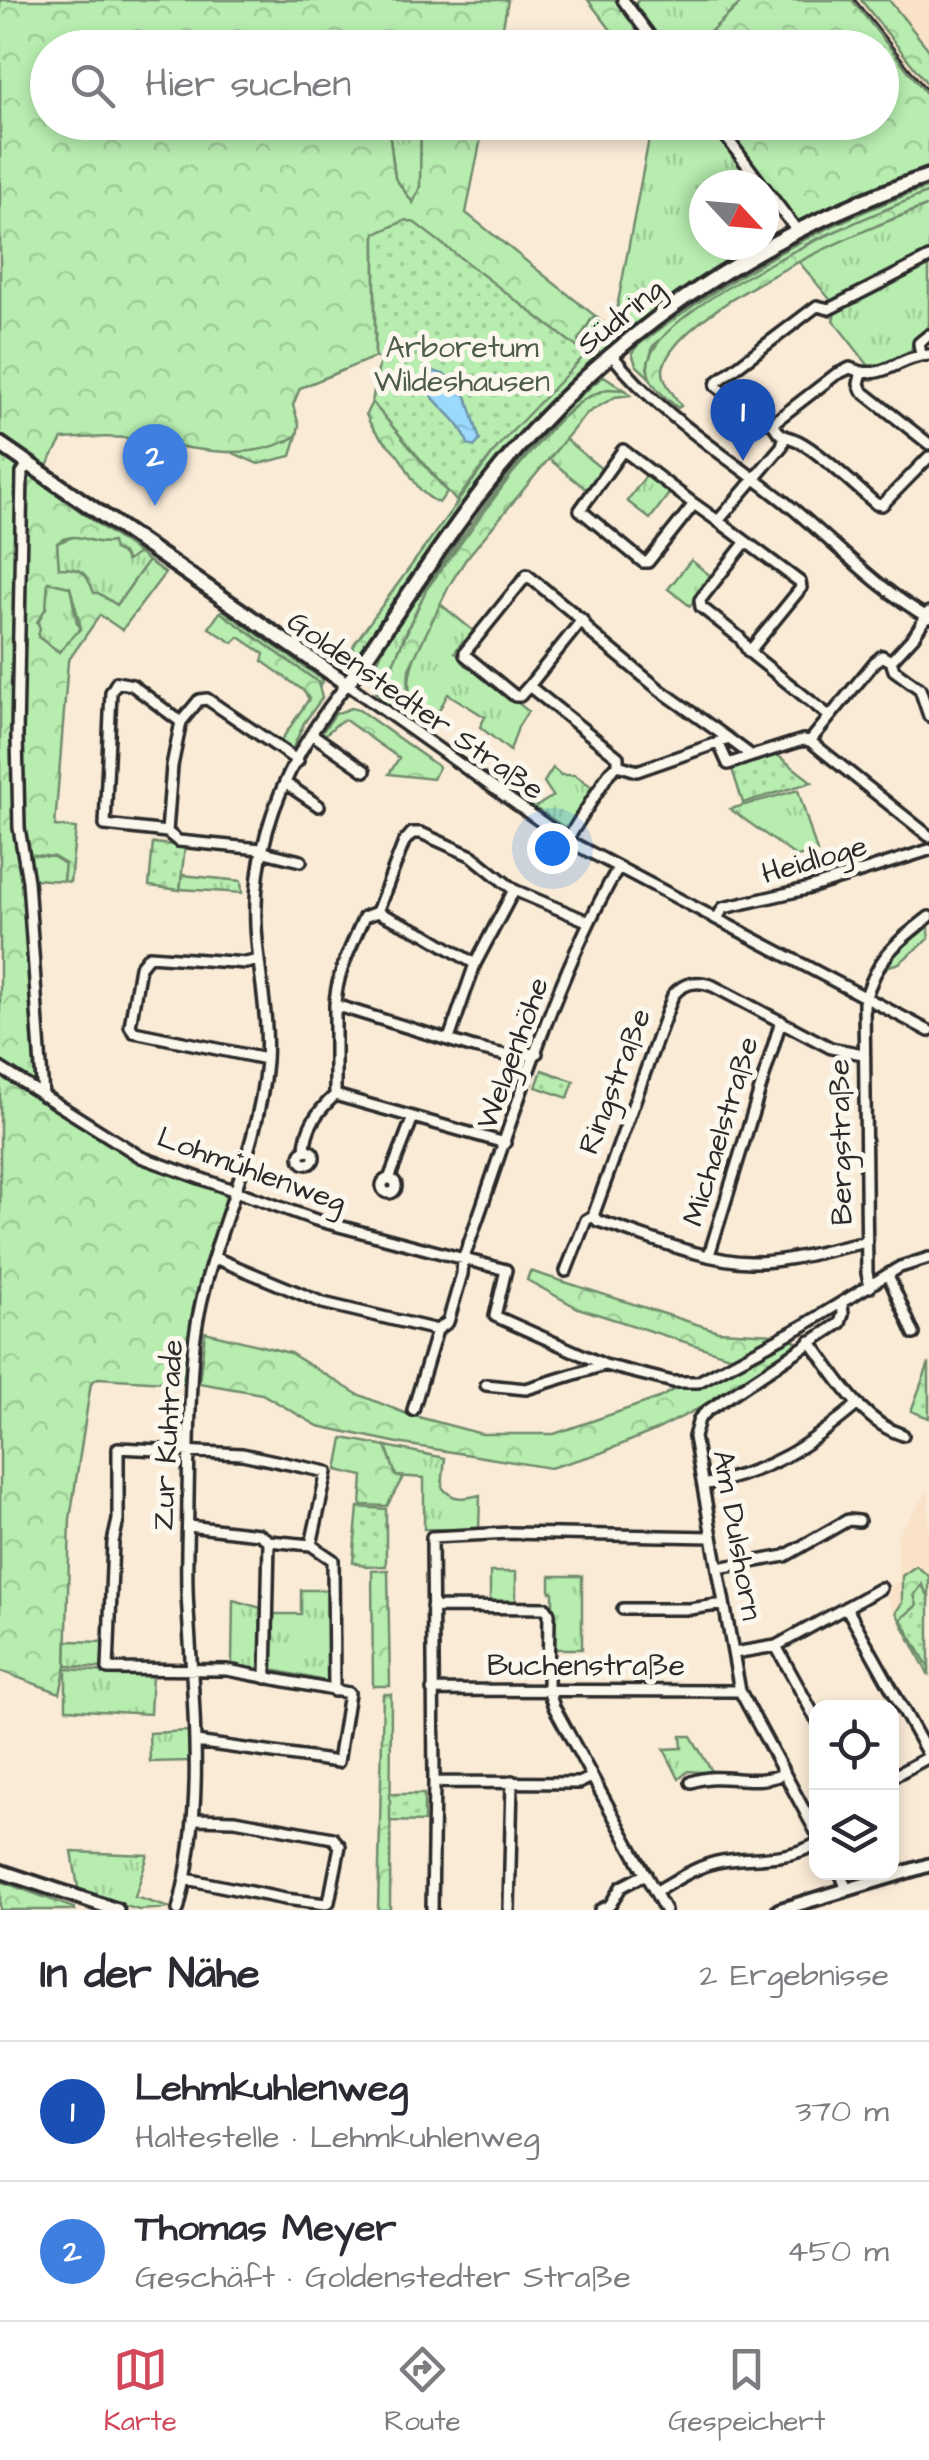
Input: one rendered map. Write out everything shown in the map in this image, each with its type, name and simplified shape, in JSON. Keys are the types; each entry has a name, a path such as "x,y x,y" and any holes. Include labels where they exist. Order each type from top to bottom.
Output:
{"main road":[{"name":"Südring","path":"347,684 482,490 550,410 611,354 697,287 796,230 849,205 929,176"},
{"name":"Goldenstedter Straße","path":"0,444 347,684"}],"street":[{"path":"623,0 646,30"},
{"path":"728,140 751,170"},
{"path":"779,207 796,230"},
{"path":"929,258 829,309 818,306 716,386 761,421 773,423 835,375 850,368 861,375 872,375 925,355 919,343 929,335"},
{"path":"611,354 670,412 906,604 928,615 891,662"},
{"path":"861,375 858,384 862,390 929,444"},
{"path":"773,423 784,438 801,443 876,504 882,504 929,457"},
{"path":"718,521 782,446 784,438"},
{"path":"694,504 648,562 643,562 580,510 623,450 800,582 801,588 749,652"},
{"path":"28,464 22,473 18,792 43,1096"},
{"path":"745,542 700,600 701,607 740,638 749,652 829,716"},
{"path":"582,620 520,696 465,656 527,575 582,620 590,632 660,690 724,741 752,756"},
{"path":"724,741 728,764 810,741 882,656 920,689 929,716"},
{"path":"180,722 132,685 117,682 112,692 103,820 108,827 166,832 178,841 260,850 301,861"},
{"name":"Zur Kuhtrade","path":"178,1910 195,1818 196,1742 188,1607 193,1354 214,1258 259,1116 266,1060 264,985 256,923 260,850 284,783 347,684"},
{"name":"Goldenstedter Straße","path":"347,684 567,840 929,1031"},
{"path":"529,686 618,757 618,765 567,840"},
{"path":"166,832 180,722 199,700 207,699 298,761"},
{"path":"312,734 364,771"},
{"path":"618,765 637,771 724,741"},
{"name":"Heidloge","path":"810,741 929,836"},
{"path":"284,783 319,806"},
{"path":"305,1151 304,1143 316,1113 335,1095 335,1005 340,976 364,918 377,912 404,842 412,833 453,845 490,868 514,890 587,921"},
{"name":"Heidloge","path":"717,920 723,908 806,890 929,850"},
{"name":"Welgenhöhe","path":"414,1410 437,1330 448,1322 463,1260 537,1053 587,921 618,868"},
{"path":"449,1039 475,964 514,890"},
{"path":"377,912 475,964"},
{"path":"866,996 889,948 929,918"},
{"path":"259,960 246,963 149,956 140,966 130,1026 134,1032 149,1036 266,1060"},
{"name":"Ringstraße","path":"566,1271 586,1220 592,1216 673,995 679,988 694,982 713,986 830,1048 864,1054"},
{"name":"Bergstraße","path":"866,996 866,1242 870,1286"},
{"path":"335,1005 505,1055 537,1053"},
{"name":"Michaelstraße","path":"708,1255 781,1021"},
{"name":"Lohmühlenweg","path":"0,1068 140,1157 316,1220 506,1270 495,1316 605,1365"},
{"path":"335,1095 505,1143"},
{"path":"389,1179 414,1116"},
{"path":"592,1216 708,1255 748,1262 768,1262 866,1242"},
{"path":"214,1258 323,1303 437,1330"},
{"path":"486,1385 526,1388 605,1365 686,1383 698,1382 888,1275 929,1258"},
{"path":"888,1275 914,1334"},
{"name":"Am Dulshorn","path":"809,1812 783,1774 740,1691 694,1437 698,1419 840,1323 842,1304"},
{"path":"810,1341 858,1404 885,1428 902,1436"},
{"path":"703,1486 758,1472 783,1459 858,1404"},
{"path":"196,1742 338,1762 349,1693 227,1670 108,1669 113,1542 118,1520 118,1448 242,1454 328,1472 311,1545"},
{"path":"718,1568 784,1556 848,1520 858,1521"},
{"path":"188,1526 311,1545 334,1560 334,1691"},
{"path":"432,1910 432,1537 510,1533 712,1536"},
{"path":"266,1678 269,1541"},
{"path":"734,1653 776,1646 881,1588"},
{"path":"624,1609 690,1610 724,1604"},
{"path":"432,1607 546,1608 548,1690 665,1910"},
{"path":"846,1607 929,1756 899,1773"},
{"path":"776,1646 809,1706"},
{"name":"Buchenstraße","path":"432,1690 740,1691"},
{"path":"691,1782 704,1777 764,1782 783,1774"},
{"path":"434,1782 579,1784 592,1776"},
{"path":"509,1910 512,1781"},
{"path":"186,1879 326,1904 340,1846 333,1838 235,1820 195,1818"},
{"path":"655,1892 703,1866 792,1856 809,1848"},
{"path":"779,1910 929,1866"},
{"path":"0,1872 117,1910"},
{"path":"600,1910 610,1905 622,1887 646,1874"},
{"path":"843,1880 847,1890"}],"shaded area":[{"path":"852,0 861,0 885,30 876,30"},
{"path":"889,0 929,0 929,50"},
{"path":"899,48 929,86 929,97 899,59"},
{"path":"929,1490 929,1676 882,1590 899,1581 897,1535"}],"green space":[{"path":"0,0 508,0 502,30 30,30 30,140 390,140 395,178 413,203 420,187 421,140 481,140 466,213 594,315 578,341 586,354 595,349 601,354 524,433 400,598 394,599 358,657 352,650 354,644 499,445 375,234 375,357 300,388 293,405 299,425 297,435 277,445 235,452 126,438 62,439 44,471 0,440"},
{"path":"588,0 619,0 641,30 611,30"},
{"path":"638,0 744,0 712,30 653,30 635,6"},
{"path":"744,0 852,0 876,30 713,30"},
{"path":"861,0 889,0 929,50 929,86 899,48 899,30 885,30"},
{"path":"899,59 929,97 929,169 800,223 779,200 779,170 756,170 734,140 899,140"},
{"path":"390,140 421,140 420,187 414,204 395,178"},
{"path":"649,140 721,140 743,170 689,170 689,260 735,260 649,315 601,354 595,349 586,354 578,341 594,315 609,327 617,308"},
{"path":"929,187 929,192 812,241 703,304 653,346 647,368 651,379 636,365 632,353 637,346 740,275 766,260 779,260 779,252 889,201"},
{"path":"929,192 929,205 782,270 706,318 679,342 664,365 665,381 681,406 678,408 653,384 648,366 659,342 686,316 769,264"},
{"path":"929,205 929,254 833,303 799,262 845,238"},
{"name":"Arboretum Wildeshausen","path":"406,220 586,354 499,445 456,501 372,402 380,360 375,357 375,234"},
{"path":"929,262 929,326 914,340 911,350 872,370 833,320 836,310"},
{"path":"604,376 625,390 597,393 571,410 525,457 464,535 533,444 579,397"},
{"path":"607,389 625,390 630,395 615,397 586,414 466,559 450,584 409,669 413,706 430,727 426,733 384,702 390,670 426,590 512,474 556,423 584,399"},
{"path":"372,402 447,492 439,503 418,487 372,426 366,414"},
{"path":"297,435 291,456 258,464 233,453 288,441"},
{"path":"565,439 603,470 587,490 549,459"},
{"path":"0,453 20,468 15,736 35,1088 0,1063"},
{"path":"648,473 671,491 650,519 627,501"},
{"path":"34,478 138,553 127,561 114,550 112,542 71,537 57,543 59,568 82,572 94,593 117,605 148,561 165,573 122,630 100,615 68,661 55,826 76,828 70,882 63,881 65,864 54,857 27,854 23,829 23,479","holes":["48,582 70,587 81,628 59,652 38,637 37,622 46,608"]},
{"path":"75,536 112,542 127,561 138,553 148,561 117,605 93,594 82,572 58,569 57,543"},
{"path":"451,553 412,619 395,660 384,702 372,683 383,648"},
{"path":"691,560 713,578 690,606 668,589"},
{"path":"48,582 70,587 81,628 60,652 38,637"},
{"path":"439,603 476,633 455,652 528,711 510,751 480,727 485,717 448,694 430,727 417,713 410,698 412,667"},
{"path":"223,610 323,680 319,687 318,682 220,612"},
{"path":"220,612 318,682 322,698 304,723 292,750 280,742 309,699 304,691 262,661 264,654 239,637 233,643 209,628"},
{"path":"276,629 358,657 346,667 330,666"},
{"path":"351,708 439,767 433,779 389,774 399,758 345,720 321,734 335,714"},
{"path":"776,754 812,782 743,803 732,769"},
{"path":"553,768 561,775 575,775 595,789 572,825 564,827 529,804 532,801 537,806 553,796 544,782"},
{"path":"798,790 817,852 797,857 730,809"},
{"path":"153,843 185,846 180,890 149,886"},
{"path":"27,854 54,857 65,864 63,881 32,879"},
{"path":"182,875 241,881 242,893 180,889"},
{"path":"929,925 929,939 899,963 889,966 889,959"},
{"path":"542,1070 574,1081 568,1098 536,1087"},
{"path":"0,1073 158,1170 230,1195 194,1307 183,1383 98,1378 91,1383 70,1519 66,1666 60,1693 0,1671"},
{"path":"530,1271 718,1331 775,1334 732,1357 578,1308 527,1280"},
{"path":"205,1332 290,1353 357,1394 407,1414 482,1434 554,1434 659,1398 680,1386 698,1385 791,1337 798,1344 723,1396 656,1430 601,1453 550,1468 318,1426 262,1394 199,1383"},
{"path":"929,1363 929,1418 911,1411"},
{"path":"343,1438 386,1446 396,1476 403,1477 387,1506 361,1505 363,1476 337,1470"},
{"path":"386,1446 445,1458 442,1487 446,1492 459,1498 480,1495 479,1530 424,1529 424,1478 396,1476"},
{"path":"358,1507 386,1509 386,1566 366,1567 353,1562"},
{"path":"916,1566 929,1576 929,1597 922,1585 918,1605 901,1620 929,1668 929,1676 896,1612 902,1603 902,1576"},
{"path":"388,1570 390,1686 373,1686 372,1571"},
{"path":"490,1572 516,1572 516,1603 490,1603"},
{"path":"550,1576 582,1576 582,1649 553,1649"},
{"path":"922,1585 929,1597 929,1668 901,1619 917,1605 914,1595"},
{"path":"301,1590 330,1590 330,1682 273,1670 271,1614 301,1614"},
{"path":"233,1600 261,1608 262,1667 258,1671 232,1663"},
{"path":"67,1641 105,1642 104,1665 66,1666"},
{"path":"66,1669 152,1675 150,1714 66,1709"},
{"path":"383,1694 391,1694 390,1910 378,1910"},
{"path":"189,1731 190,1761 150,1762 149,1733"},
{"path":"681,1736 691,1736 713,1773 688,1771 679,1779 664,1749 682,1748"},
{"path":"390,1794 424,1794 424,1822 390,1821"},
{"path":"72,1852 148,1855 135,1897 170,1908 139,1910 79,1893"},
{"path":"0,1881 74,1908 75,1910 0,1910"}],"water":[{"path":"427,370 451,379 465,394 480,440 474,447 428,391 423,381"}],"railway":[{"path":"855,0 879,30"},
{"path":"899,55 929,93"}],"place":[{"name":"Lehmkuhlenweg","path":"743,461"},
{"name":"Thomas Meyer","path":"155,506"}]}
